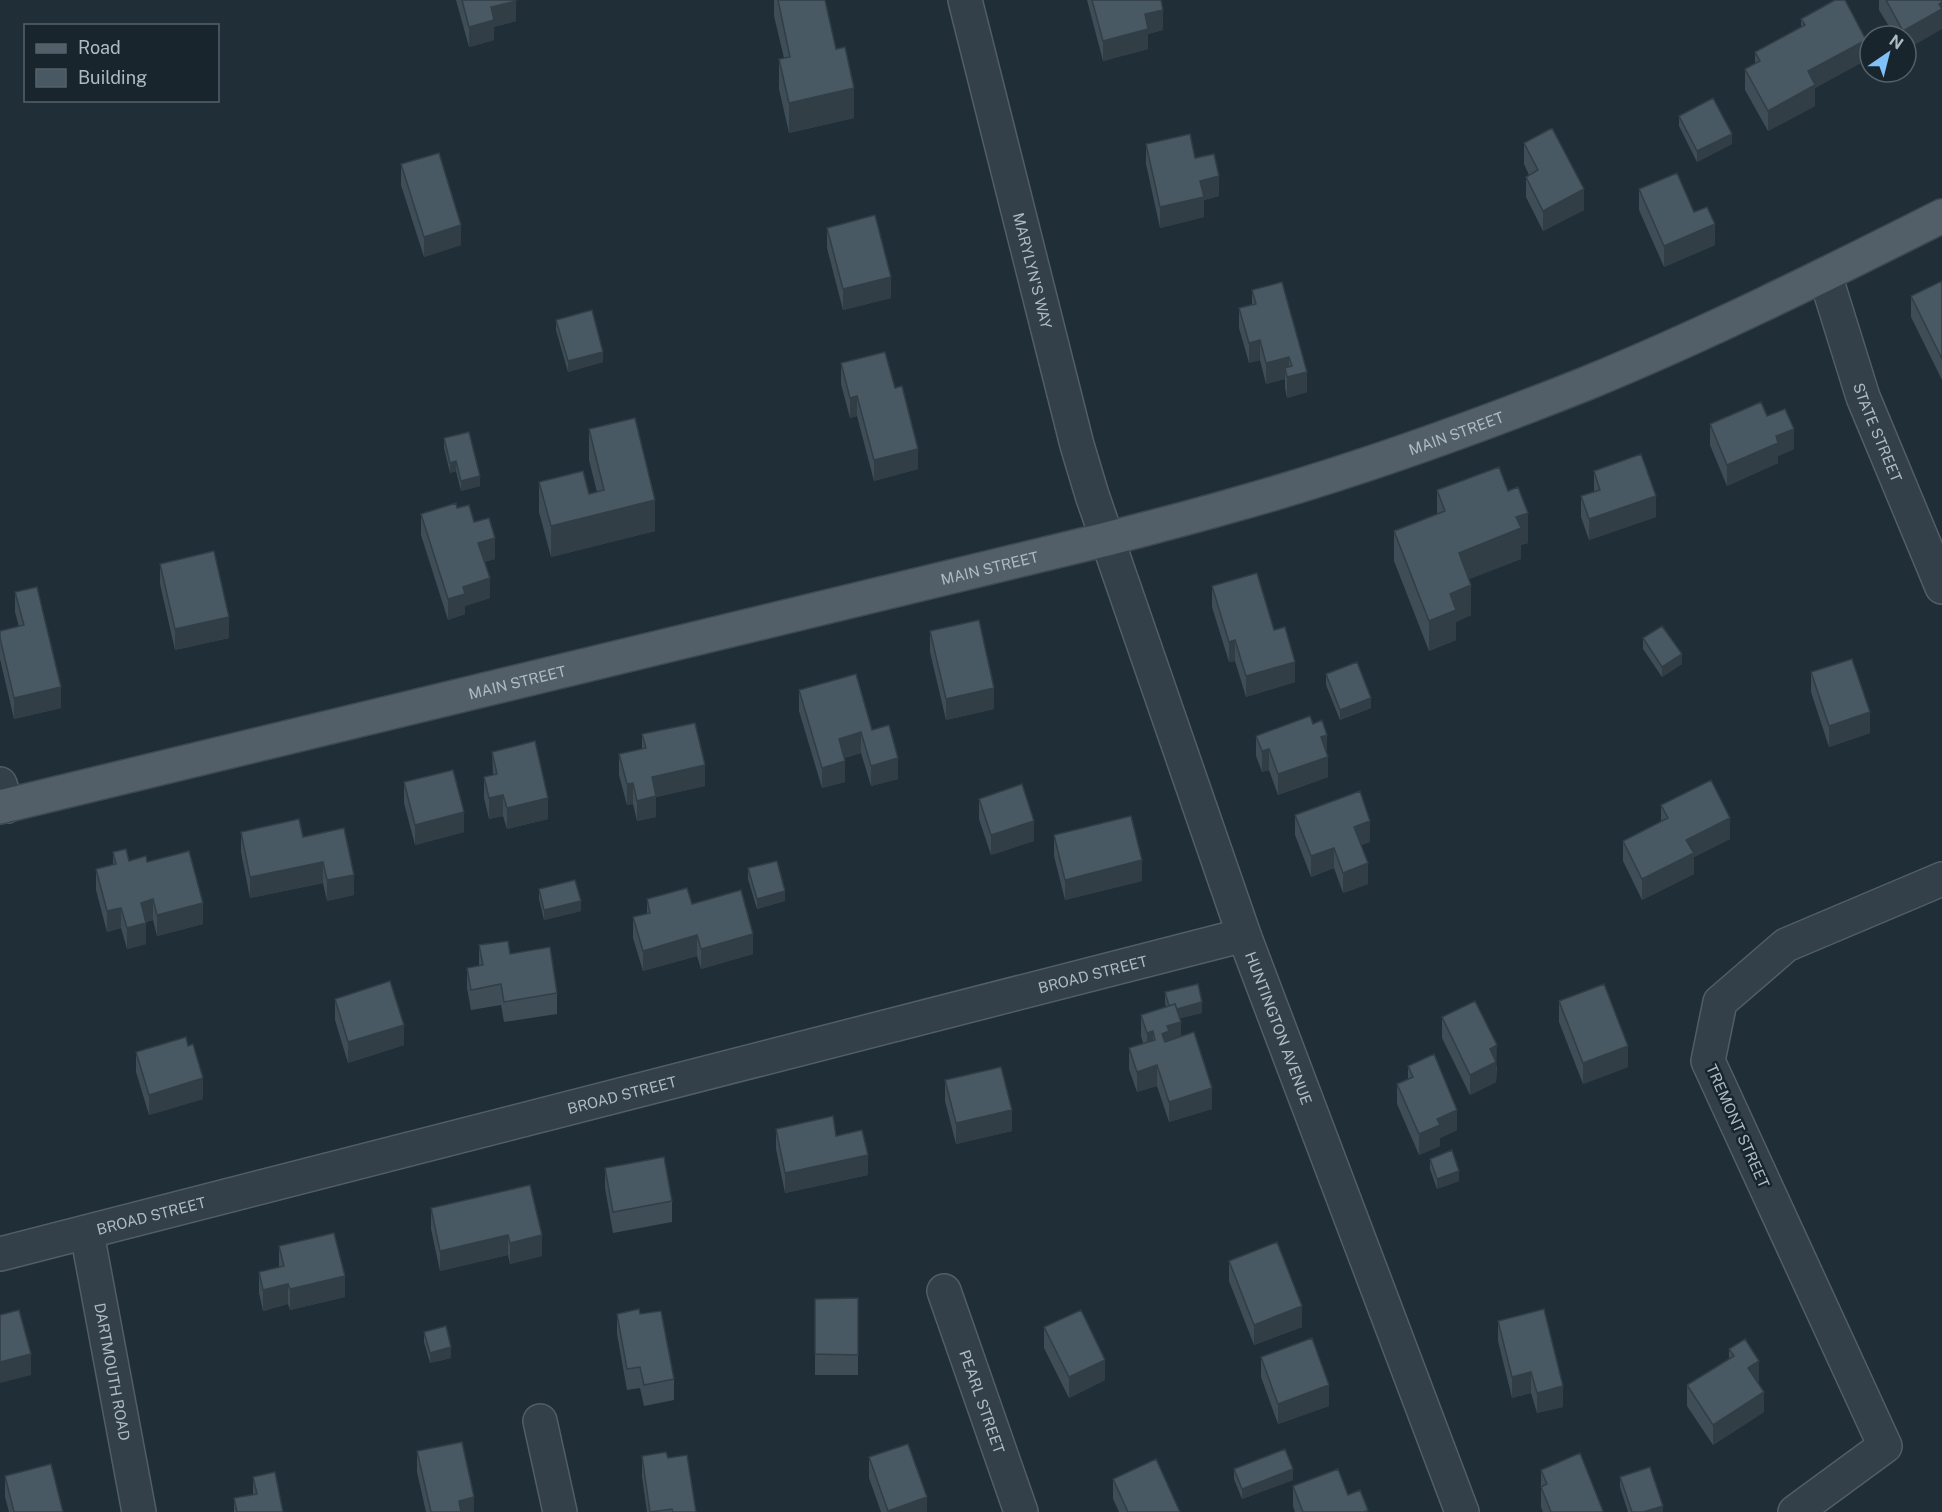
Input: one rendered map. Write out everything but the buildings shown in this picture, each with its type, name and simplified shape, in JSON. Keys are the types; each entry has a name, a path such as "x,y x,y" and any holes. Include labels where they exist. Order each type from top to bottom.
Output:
{"main road":[{"name":"MAIN STREET","path":"2,799 1107,539 1230,506 1336,474 1586,383 1825,275 1942,216"}],"street":[{"name":"MARYLYN'S WAY","path":"965,0 1077,445 1107,539"},
{"name":"STATE STREET","path":"1825,275 1863,397 1942,587"},
{"name":"HUNTINGTON AVENUE","path":"1107,539 1244,935 1462,1512"},
{"name":"TREMONT STREET","path":"1795,1512 1885,1446 1708,1061 1720,1002 1786,945 1942,879"},
{"name":"BROAD STREET","path":"0,1254 1244,935"},
{"name":"DARTMOUTH ROAD","path":"87,1233 139,1512"},
{"name":"PEARL STREET","path":"944,1291 1021,1512"},
{"path":"540,1420 560,1512"}]}
